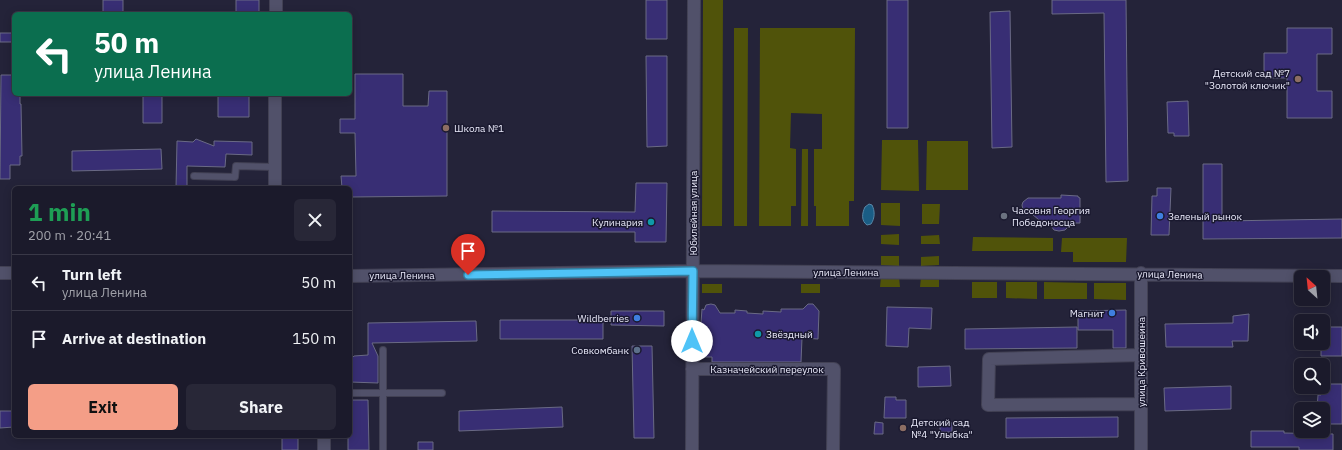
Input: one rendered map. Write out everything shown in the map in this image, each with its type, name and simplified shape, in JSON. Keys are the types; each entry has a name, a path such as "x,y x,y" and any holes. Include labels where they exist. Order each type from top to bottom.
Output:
{"street":[{"path":"276,0 276,12"},
{"name":"Юбилейная улица","path":"692,450 694,0"},
{"path":"275,96 275,186"},
{"name":"улица Ленина","path":"352,276 693,271 1141,273 1342,276"},
{"path":"0,273 12,273"},
{"name":"улица Кривошеина","path":"1141,273 1141,450"},
{"path":"1141,355 989,359 988,405 1141,404"},
{"name":"Казначейский переулок","path":"692,369 834,369 833,450"},
{"path":"324,438 324,450"}],"lane":[{"path":"194,176 235,177 236,166 275,167"},
{"path":"383,350 383,450"},
{"path":"352,393 442,393"}],"shaded area":[{"path":"703,0 723,0 722,226 702,226"},
{"path":"734,28 748,28 747,226 734,226"},
{"path":"760,28 855,28 854,201 849,201 849,226 816,226 816,206 814,206 814,149 822,149 822,114 791,113 790,148 796,149 796,206 791,206 791,226 759,226"},
{"path":"882,140 918,140 919,191 881,190"},
{"path":"927,141 968,141 968,190 926,190"},
{"path":"802,149 808,149 808,226 801,226"},
{"path":"881,203 900,203 900,226 881,225"},
{"path":"922,204 940,204 939,224 922,224"},
{"path":"899,234 899,245 881,244 881,235"},
{"path":"939,235 940,244 921,244 921,236"},
{"path":"973,237 1053,238 1053,251 972,251"},
{"path":"1062,238 1127,238 1126,262 1073,262 1073,252 1061,252"},
{"path":"881,256 899,256 899,266 881,265"},
{"path":"939,256 939,265 921,266 921,257"},
{"path":"881,277 899,277 900,287 880,287"},
{"path":"921,277 939,277 939,287 920,287"},
{"path":"972,282 997,282 997,298 972,298"},
{"path":"1006,282 1037,282 1037,299 1006,298"},
{"path":"1044,282 1087,283 1087,299 1044,299"},
{"path":"1094,283 1126,283 1126,300 1094,299"},
{"path":"702,284 722,284 722,293 702,293"},
{"path":"801,284 820,284 820,293 801,293"}],"water":[{"path":"869,204 872,205 874,214 871,224 867,225 863,219 863,214 865,207"}],"building":[{"path":"103,0 123,0 123,12 103,12"},
{"path":"236,0 259,0 259,12 236,12"},
{"path":"646,0 667,0 667,39 646,39"},
{"path":"887,0 908,0 908,128 887,128"},
{"path":"1052,0 1126,0 1128,181 1106,182 1104,13 1052,14"},
{"path":"1010,11 1012,147 992,148 990,12"},
{"path":"1287,28 1332,28 1332,54 1317,54 1317,91 1332,91 1332,118 1287,118 1287,78 1264,78 1264,53 1287,53"},
{"path":"0,33 12,33 12,42 0,42"},
{"path":"646,56 667,56 667,146 647,147"},
{"path":"355,74 403,74 403,106 428,106 429,91 447,91 447,196 352,197 352,186 342,186 341,176 356,176 355,133 340,133 340,119 355,119"},
{"path":"1,75 12,75 12,96 20,96 21,104 22,156 20,156 20,165 10,165 10,179 0,179"},
{"path":"143,96 162,96 162,123 143,123"},
{"path":"218,96 249,96 249,117 218,117"},
{"path":"1188,101 1189,136 1174,136 1174,133 1168,133 1167,102"},
{"path":"196,139 214,146 214,141 252,142 252,155 226,154 225,167 187,166 187,186 176,186 177,141 193,142"},
{"path":"161,149 162,169 72,171 72,151"},
{"path":"1203,164 1222,164 1222,221 1342,219 1342,238 1203,239"},
{"path":"636,183 667,183 666,242 635,242 635,232 492,232 492,211 635,212"},
{"name":"Зеленый рынок","path":"1157,188 1171,188 1169,235 1151,235 1152,196 1157,196"},
{"path":"1061,195 1078,196 1080,198 1080,223 1072,223 1065,230 1054,230 1049,223 1039,220 1032,214 1028,214 1023,210 1023,202 1028,198 1061,198"},
{"name":"Звёздный","path":"808,304 813,304 819,311 818,339 802,338 801,362 712,362 712,357 701,357 700,337 702,309 704,310 706,305 715,305 720,313 735,313 735,310 747,311 747,313 763,314 763,311 781,312 781,309 803,309"},
{"path":"887,307 932,308 931,329 909,328 908,347 886,346"},
{"path":"1126,310 1126,348 1113,348 1113,330 1078,330 1078,311"},
{"name":"Wildberries","path":"611,311 664,311 664,326 611,325"},
{"path":"1249,314 1248,341 1232,341 1233,347 1166,347 1165,324 1233,323 1233,316"},
{"path":"500,320 603,320 603,339 500,339"},
{"path":"476,321 477,341 372,343 378,356 378,383 352,382 352,358 354,356 368,355 368,323"},
{"path":"1077,327 1077,348 965,349 965,329"},
{"path":"1330,327 1342,327 1342,356 1321,356 1321,350 1330,350"},
{"path":"632,346 652,346 654,438 634,438"},
{"path":"950,366 951,386 918,387 918,367"},
{"path":"1330,384 1342,384 1342,424 1330,424 1330,402 1318,402 1318,395 1330,394"},
{"path":"1231,386 1231,409 1165,411 1164,388"},
{"path":"885,397 896,397 896,400 906,400 906,418 884,418"},
{"path":"352,400 368,400 369,450 348,450 348,438 352,438"},
{"path":"562,407 563,427 459,431 459,411"},
{"path":"0,411 12,411 12,427 0,428"},
{"path":"1118,417 1118,437 1006,438 1006,418"},
{"path":"875,422 883,423 883,434 874,434"},
{"path":"940,423 952,423 952,432 940,432"},
{"path":"1251,431 1284,431 1284,433 1294,433 1294,438 1330,438 1330,434 1333,434 1333,450 1299,450 1299,447 1251,447"},
{"path":"282,438 298,438 298,450 282,450"},
{"path":"418,442 433,442 433,450 418,450"}],"place":[{"name":"Детский сад №7 \"Золотой ключик\"","path":"1298,79"},
{"name":"Школа №1","path":"446,128"},
{"name":"Часовня Георгия Победоносца","path":"1004,216"},
{"name":"Зеленый рынок","path":"1160,216"},
{"name":"Кулинария","path":"651,222"},
{"name":"Магнит","path":"1112,313"},
{"name":"Wildberries","path":"637,318"},
{"name":"Звёздный","path":"758,334"},
{"name":"Совкомбанк","path":"637,350"},
{"name":"Детский сад №4 \"Улыбка\"","path":"903,428"}],"route":[{"path":"468,275 693,271 692,341"}]}
